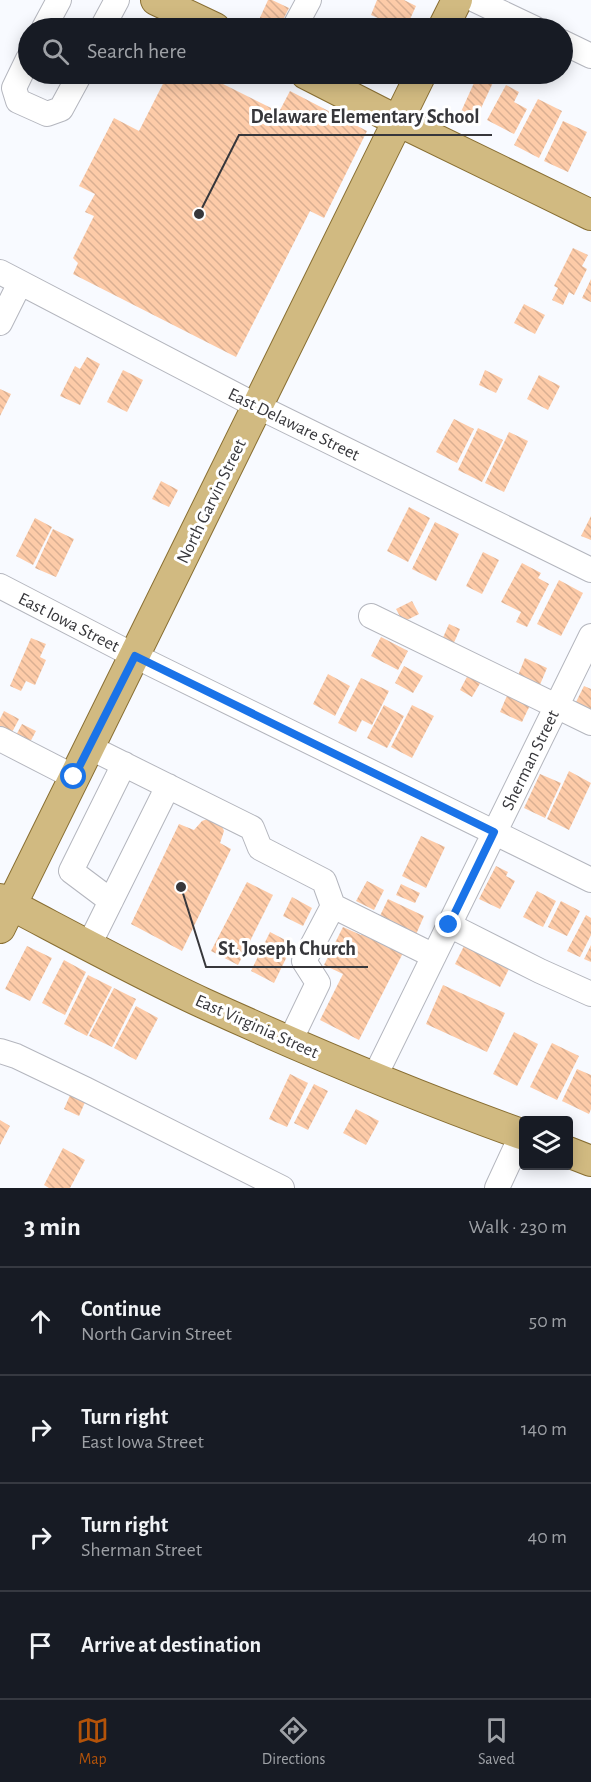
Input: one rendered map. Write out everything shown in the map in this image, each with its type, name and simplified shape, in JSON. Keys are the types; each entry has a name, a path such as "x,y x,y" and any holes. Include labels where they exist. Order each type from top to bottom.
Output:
{"main road":[{"path":"448,18 457,0"},
{"path":"162,1 195,18"},
{"path":"326,84 591,215"},
{"name":"North Garvin Street","path":"4,910 135,656 416,84"},
{"name":"East Virginia Street","path":"4,910 89,945 203,1003 374,1078 519,1134"},
{"path":"573,1154 591,1161"}],"street":[{"path":"49,18 59,0"},
{"path":"107,18 117,0"},
{"path":"299,18 309,0"},
{"path":"475,0 513,18"},
{"path":"573,47 591,56"},
{"path":"18,80 14,88 18,101 47,114 61,109 75,84"},
{"path":"0,323 10,277"},
{"name":"East Delaware Street","path":"10,277 257,406 591,570"},
{"name":"East Iowa Street","path":"0,586 135,656 591,880"},
{"path":"371,616 591,723"},
{"name":"Sherman Street","path":"374,1078 591,636"},
{"path":"0,739 74,777"},
{"path":"89,747 252,828 260,848 324,881 333,906 434,956"},
{"path":"111,901 71,871 124,764"},
{"path":"89,945 168,786"},
{"path":"290,1041 318,983 304,961 333,906"},
{"path":"449,925 591,994"},
{"path":"0,1051 16,1056 85,1089 282,1188"},
{"path":"496,1188 519,1143"}],"building":[{"path":"268,0 289,8 284,18 260,18"},
{"path":"377,0 404,0 416,6 411,18 378,18 371,15"},
{"path":"163,84 223,84 279,112 290,91 367,131 324,218 310,211 236,357 73,274 78,263 73,258 94,216 85,212 95,194 79,186 114,118 139,131"},
{"path":"474,84 492,84 475,121 460,114"},
{"path":"506,85 519,92 514,102 527,109 514,134 487,120"},
{"path":"538,99 562,111 539,158 514,145"},
{"path":"563,121 587,132 568,172 544,161"},
{"path":"573,248 588,255 582,266 587,269 574,295 569,292 563,305 552,300 558,288 554,286"},
{"path":"591,279 591,302 582,298"},
{"path":"524,304 545,315 535,334 514,323"},
{"path":"87,357 100,364 80,405 60,396 75,366 80,369"},
{"path":"123,370 143,380 127,412 107,402"},
{"path":"485,370 503,379 496,393 479,385"},
{"path":"539,375 560,386 548,410 527,399"},
{"path":"0,389 11,394 0,416"},
{"path":"454,419 474,429 457,463 436,452"},
{"path":"478,428 503,440 482,482 458,470"},
{"path":"509,432 528,441 504,492 485,483"},
{"path":"161,481 178,490 169,507 152,499"},
{"path":"409,507 430,518 408,562 387,551"},
{"path":"591,516 591,540 581,536"},
{"path":"35,518 52,527 33,565 16,556"},
{"path":"435,522 459,534 436,581 412,569"},
{"path":"53,529 74,539 56,577 35,568"},
{"path":"483,552 499,560 482,594 466,586"},
{"path":"522,563 541,573 538,578 549,584 527,627 516,622 521,612 501,602"},
{"path":"559,580 583,593 561,636 537,624"},
{"path":"412,601 419,614 403,622 396,609"},
{"path":"449,624 460,629 452,647 441,642"},
{"path":"381,637 408,651 398,670 371,656"},
{"path":"31,638 46,644 40,657 46,660 35,685 26,681 21,691 10,686"},
{"path":"525,658 547,668 539,687 517,678"},
{"path":"404,666 423,676 413,693 395,683"},
{"path":"469,673 482,680 472,697 460,690"},
{"path":"328,674 350,686 335,716 313,704"},
{"path":"361,678 389,691 372,725 362,720 356,732 338,723"},
{"path":"584,686 591,689 591,717 573,708"},
{"path":"509,691 532,701 522,722 500,712"},
{"path":"384,705 404,716 387,748 367,738"},
{"path":"412,705 434,716 412,758 391,747"},
{"path":"4,711 19,719 10,736 0,730 0,719"},
{"path":"22,724 36,731 28,746 14,739"},
{"path":"569,771 591,783 569,830 547,819"},
{"path":"540,774 561,783 545,818 524,808"},
{"path":"210,818 220,822 224,831 220,843 231,849 182,951 131,924 179,824 194,830 202,821"},
{"path":"421,836 445,847 426,888 402,876"},
{"path":"496,866 508,872 506,876 515,881 500,909 479,899"},
{"path":"367,881 384,890 374,910 356,901"},
{"path":"247,882 273,895 238,965 211,951"},
{"path":"401,884 420,893 415,903 396,895"},
{"path":"537,891 556,901 543,927 523,917"},
{"path":"292,897 312,908 303,926 283,916"},
{"path":"388,899 424,916 414,939 377,922"},
{"path":"561,901 580,911 567,936 548,927"},
{"path":"586,915 591,918 591,935 580,957 567,951"},
{"path":"343,927 361,935 363,931 404,951 359,1040 320,1020 343,974 324,965"},
{"path":"270,932 293,944 274,983 251,971"},
{"path":"466,942 511,965 500,987 455,964"},
{"path":"591,945 591,962 584,959"},
{"path":"27,946 52,958 30,1001 5,989"},
{"path":"64,960 86,972 65,1015 42,1003"},
{"path":"88,975 112,987 87,1036 64,1024"},
{"path":"443,985 505,1013 487,1052 426,1024"},
{"path":"114,988 136,999 112,1047 89,1036"},
{"path":"136,1006 158,1018 136,1060 114,1048"},
{"path":"514,1032 538,1044 517,1086 493,1074"},
{"path":"552,1043 579,1056 557,1100 530,1087"},
{"path":"577,1069 591,1075 589,1114 562,1101"},
{"path":"290,1074 308,1083 287,1127 269,1119"},
{"path":"314,1084 328,1091 308,1130 294,1123"},
{"path":"71,1093 86,1100 79,1116 64,1109"},
{"path":"356,1109 379,1121 366,1145 343,1133"},
{"path":"0,1120 10,1126 0,1145"},
{"path":"63,1148 85,1160 70,1188 49,1188 44,1185"}],"place":[{"name":"Delaware Elementary School","path":"199,214"},
{"name":"St. Joseph Church","path":"181,887"}],"route":[{"path":"74,777 135,656 494,832 449,925"}]}
